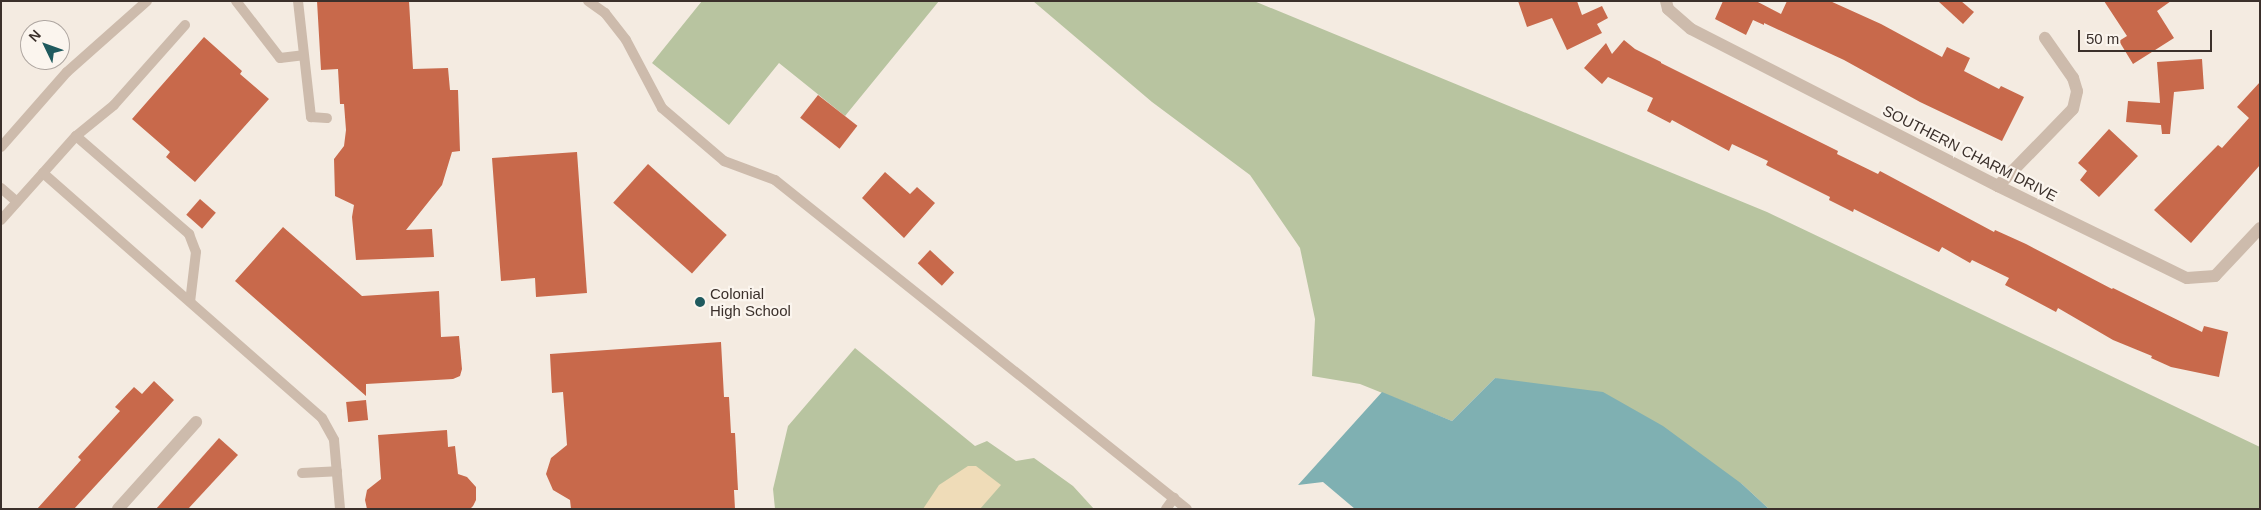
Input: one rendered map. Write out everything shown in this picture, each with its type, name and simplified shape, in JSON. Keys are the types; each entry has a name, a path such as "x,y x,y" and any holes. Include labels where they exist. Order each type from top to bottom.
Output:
{"street":[{"name":"SOUTHERN CHARM DRIVE","path":"1666,1 1668,9 1691,29 1998,186 2187,278 2215,276 2260,228"},
{"path":"1998,186 2073,108 2077,92 2073,78 2045,38"},
{"path":"118,509 196,422"}],"lane":[{"path":"1,147 67,72 147,1"},
{"path":"236,1 280,58 303,55"},
{"path":"298,1 311,117 327,118"},
{"path":"588,1 604,13 626,40 662,108 724,161 775,180 1187,509"},
{"path":"1,220 76,136 114,105 185,25"},
{"path":"76,136 189,234 196,252 190,302"},
{"path":"43,174 322,418 334,440 340,509"},
{"path":"1,188 17,202"},
{"path":"302,473 337,470"},
{"path":"1166,509 1174,498"}],"green space":[{"path":"702,1 939,1 845,116 779,63 729,125 652,63"},
{"path":"1033,1 1254,1 1767,212 2260,447 2260,509 1769,509 1742,484 1495,378 1452,421 1360,384 1312,376 1315,319 1300,248 1250,175 1152,102"},
{"path":"855,348 975,446 987,441 1016,461 1034,458 1073,486 1094,509 775,509 773,489 788,426"}],"sand":[{"path":"968,466 976,466 1001,485 980,509 923,509 939,485"}],"water":[{"path":"1495,378 1603,392 1663,426 1742,484 1769,509 1355,509 1323,482 1298,485 1382,392 1452,421"}],"building":[{"path":"317,1 409,1 413,69 448,68 450,90 458,90 460,151 452,152 442,185 406,230 432,229 434,257 356,260 352,217 354,205 335,196 334,159 344,146 346,130 344,104 340,104 338,69 321,70"},
{"path":"1518,1 1577,1 1582,15 1602,6 1608,18 1597,24 1602,33 1567,50 1552,18 1527,27"},
{"path":"1723,1 1756,1 1781,14 1787,1 1830,1 1881,24 1942,57 1947,47 1970,58 1964,71 1999,89 2001,86 2024,97 2002,141 1920,102 1844,60 1764,23 1764,25 1753,20 1746,35 1715,19"},
{"path":"1938,1 1961,1 1974,12 1963,24"},
{"path":"2104,1 2171,1 2157,11 2174,38 2133,64 2119,41 2127,36"},
{"path":"204,37 242,71 240,74 269,99 195,182 166,157 170,152 132,119"},
{"path":"1624,40 1635,49 1661,63 1838,151 1837,154 1878,174 1880,171 1994,232 1995,230 2026,244 2112,289 2202,332 2204,326 2228,332 2219,377 2171,367 2151,358 2152,356 2113,340 2058,308 2056,312 2005,285 2009,278 1972,260 1970,263 1942,247 1939,252 1854,209 1853,212 1829,200 1830,197 1766,165 1768,161 1732,144 1729,151 1672,120 1670,123 1647,111 1653,98 1608,77 1602,84 1584,68 1606,43 1612,54"},
{"path":"2202,59 2204,89 2174,92 2170,134 2162,134 2161,125 2126,122 2128,101 2160,103 2157,62"},
{"path":"2260,82 2260,165 2191,243 2154,210 2218,145 2222,148 2249,118 2237,107"},
{"path":"818,95 857,126 840,149 800,118"},
{"path":"2109,129 2138,156 2099,197 2080,180 2087,171 2078,163"},
{"path":"577,152 587,293 536,297 535,278 501,281 492,158"},
{"path":"648,164 727,235 692,274 613,203"},
{"path":"885,172 910,194 917,187 935,203 904,238 862,198"},
{"path":"200,199 216,213 202,229 186,215"},
{"path":"283,227 362,296 439,291 441,337 459,336 462,369 460,376 453,379 366,384 366,396 235,281"},
{"path":"930,250 954,273 942,286 918,263"},
{"path":"721,342 724,397 729,397 731,433 735,433 738,490 734,490 735,509 571,509 570,500 553,490 546,474 551,458 567,445 563,392 552,393 550,354"},
{"path":"154,381 174,400 144,433 74,509 37,509 81,460 78,457 120,411 115,407 134,387 142,394"},
{"path":"366,400 368,420 348,422 346,402"},
{"path":"447,430 448,447 455,446 458,474 467,477 476,487 476,500 470,509 367,509 365,500 367,490 381,479 378,435"},
{"path":"219,438 238,455 188,509 156,509"}],"place":[{"name":"Colonial High School","path":"700,302"}]}
